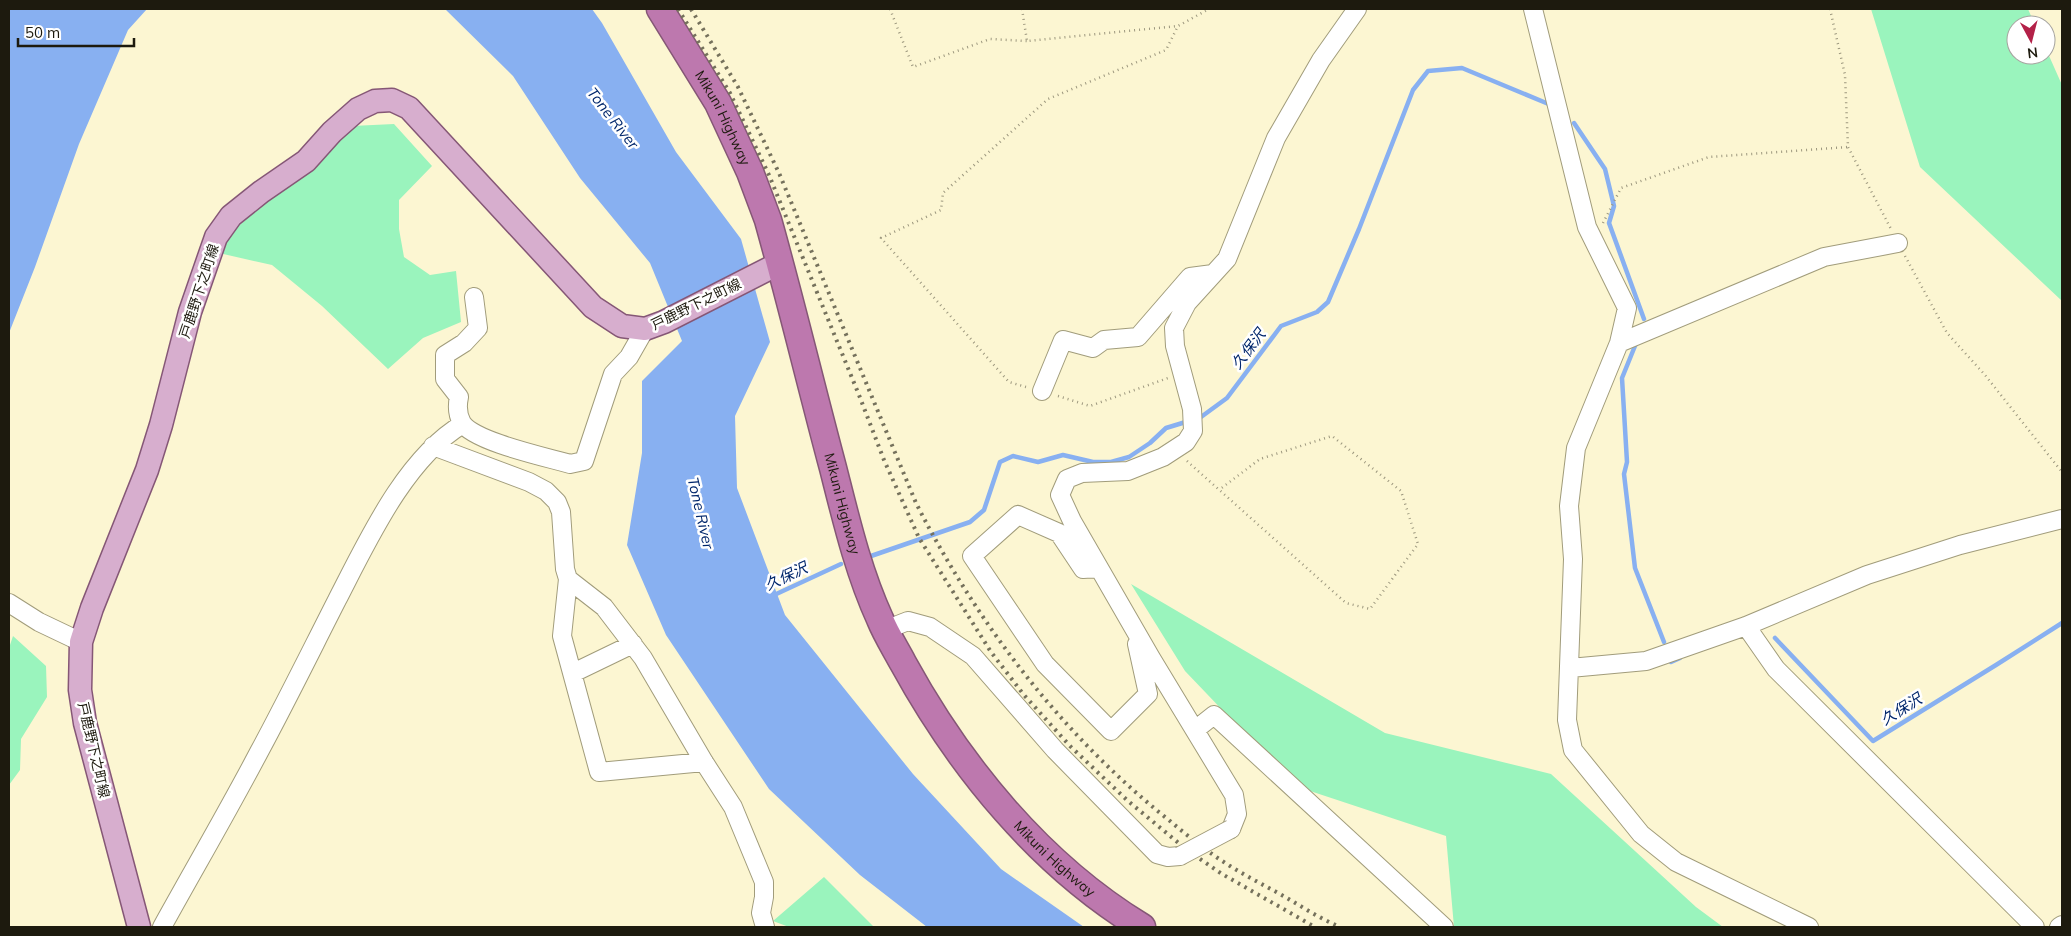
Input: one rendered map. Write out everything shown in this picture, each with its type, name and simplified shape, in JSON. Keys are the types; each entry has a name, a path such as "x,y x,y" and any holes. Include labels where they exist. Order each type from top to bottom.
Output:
{"highway":[{"name":"Mikuni Highway","path":"660,9 722,111 750,172 768,220 771,267 854,548 880,619 931,712 985,786 1028,834 1081,884 1117,912 1142,927"}],"main road":[{"name":"戸鹿野下之町線","path":"139,927 85,723 80,690 82,642 92,608 147,470 161,425 190,312 216,237 231,216 261,192 306,161 332,132 358,109 375,100 392,100 409,108 594,307 622,326 654,325 771,267"}],"street":[{"path":"886,630 908,621 930,627 973,656 1055,750 1157,854 1168,858 1180,856 1231,829 1237,814 1234,795 1072,522 1060,495 1067,479 1082,474 1128,471 1163,457 1186,442 1193,430 1192,409 1175,346 1174,328 1187,303 1227,259 1276,138 1321,60 1357,9"},
{"path":"1533,9 1587,227 1627,308 1619,343 1576,448 1569,506 1573,559 1567,720 1573,750 1641,834 1676,862 1809,927"},
{"path":"1619,343 1824,257 1898,243"},
{"path":"1042,391 1063,340 1093,348 1104,340 1138,337 1190,277 1213,274"},
{"path":"474,297 478,328 464,343 444,355 444,379 458,397 456,408 463,424 484,439 570,464 584,461 613,374 654,325"},
{"path":"162,927 260,752 349,577 386,510 420,459 448,432 463,424"},
{"path":"433,446 529,482 546,491 557,502 561,512 565,569 568,579 562,636 599,772 704,762"},
{"path":"1099,568 1082,569 1059,533 1018,515 972,556 1045,664 1111,731 1148,694 1134,628"},
{"path":"1570,668 1646,661 1746,626 1867,575 1960,546 2062,519"},
{"path":"568,579 604,607 633,644 733,807 764,882 761,914 764,927"},
{"path":"9,603 39,622 82,642"},
{"path":"1746,626 1776,669 2034,927"},
{"path":"572,674 633,644"},
{"path":"1195,730 1214,715 1444,927"}],"path":[{"path":"890,9 913,67 990,39 1027,41 1178,26 1209,9"},
{"path":"1022,9 1027,41"},
{"path":"1830,9 1845,75 1848,147 1946,333 1985,375 2062,472"},
{"path":"1178,26 1166,50 1048,100 944,193 941,210 881,238 1009,382 1090,406 1182,373"},
{"path":"1594,241 1621,188 1709,157 1848,147"},
{"path":"1179,447 1188,462 1219,490 1346,603 1370,609 1418,544 1401,491 1332,436 1260,459 1219,490"}],"green space":[{"path":"1871,9 2028,9 2031,15 2006,15 2006,65 2053,65 2062,85 2062,301 1920,167"},
{"path":"394,124 432,166 399,200 399,229 404,257 430,275 456,271 461,322 423,338 388,369 322,306 272,265 210,251 352,126"},
{"path":"1131,584 1385,733 1551,774 1696,907 1723,927 1454,927 1446,836 1295,786 1185,671"},
{"path":"13,636 46,666 47,697 21,739 20,770 9,785 9,648"},
{"path":"824,877 874,927 789,927 773,921"}],"water":[{"path":"9,9 147,9 128,30 79,144 9,333"},
{"name":"Tone River","path":"445,9 592,9 602,23 676,152 741,239 770,342 735,416 737,488 785,615 913,774 1001,869 1084,927 927,927 860,875 769,789 666,635 627,545 642,453 642,381 682,341 650,263 580,178 513,76"}],"waterway":[{"name":"久保沢","path":"1196,419 1227,398 1281,326 1317,312 1328,302 1359,229 1413,90 1428,71 1462,68 1551,105"},
{"name":"久保沢","path":"1574,123 1605,169 1614,206 1609,223 1644,319"},
{"name":"久保沢","path":"1637,341 1622,378 1627,462 1624,474 1635,568 1664,642"},
{"name":"久保沢","path":"871,556 970,522 984,510 1000,462 1013,456 1038,462 1063,455 1093,462 1111,462 1129,457 1150,443 1166,428 1189,421"},
{"name":"久保沢","path":"772,596 841,564"},
{"name":"久保沢","path":"1775,638 1873,741 2062,623"},
{"name":"久保沢","path":"1671,662 1680,658"}],"railway":[{"path":"678,9 730,93 769,175 884,460 919,538 991,652 1024,695 1070,746 1128,801 1187,850 1222,874 1315,927"},
{"path":"691,9 738,87 779,173 916,503 940,548 995,635 1026,676 1094,753 1131,788 1184,833 1244,875 1340,927"}]}
